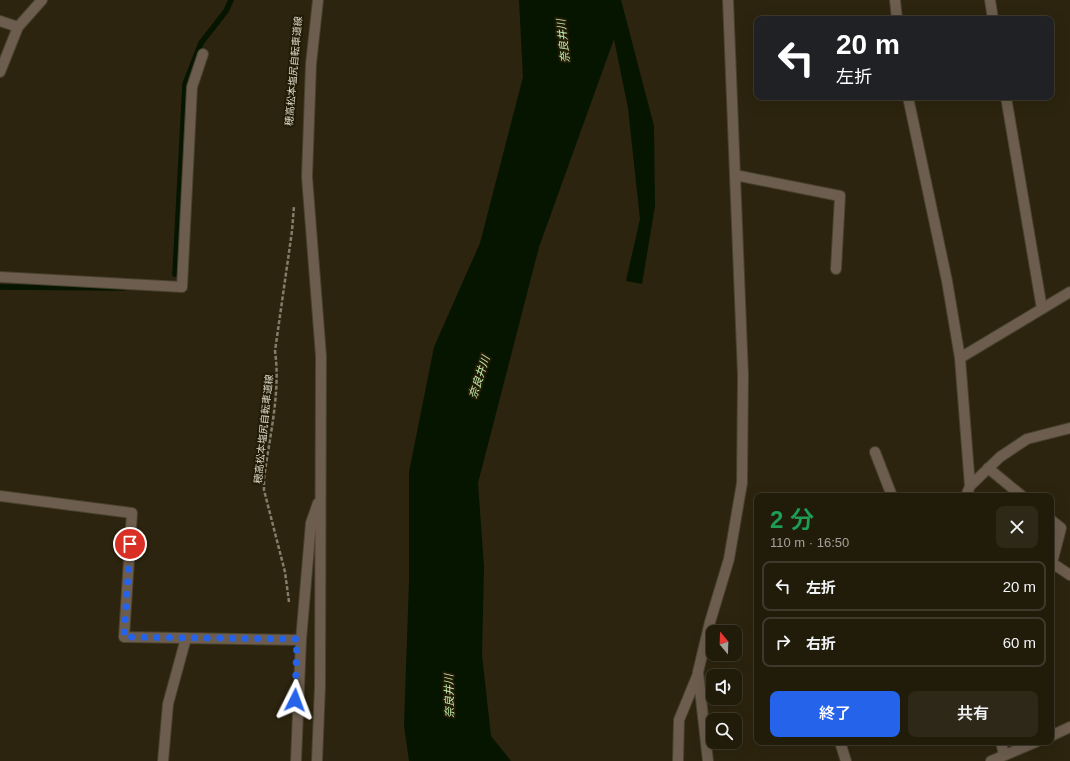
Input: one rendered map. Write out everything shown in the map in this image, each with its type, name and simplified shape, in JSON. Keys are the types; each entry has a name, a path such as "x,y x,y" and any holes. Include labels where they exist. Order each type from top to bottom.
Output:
{"street":[{"path":"0,72 18,27 42,0"},
{"path":"317,761 320,686 321,356 307,177 311,64 318,0"},
{"path":"678,761 679,720 698,672 710,622 729,559 742,483 743,375 728,0"},
{"path":"895,0 897,16"},
{"path":"990,0 993,16"},
{"path":"0,21 18,27"},
{"path":"0,277 182,287 192,87 203,54"},
{"path":"909,100 948,280 960,358 970,486"},
{"path":"1007,100 1042,309"},
{"path":"735,174 840,196 836,269"},
{"path":"960,358 1070,292"},
{"path":"967,493 970,486 1000,457 1027,439 1070,428"},
{"path":"875,452 891,493"},
{"path":"988,468 1018,493"},
{"path":"0,496 132,513 124,637 301,640"},
{"path":"296,761 301,640 311,523 320,498"},
{"path":"1054,522 1061,528 1054,555"},
{"path":"1054,564 1070,575"},
{"path":"163,761 168,704 186,638"},
{"path":"698,672 708,761"},
{"path":"1054,735 1070,728"},
{"path":"841,745 846,761"},
{"path":"1002,745 1004,755"},
{"path":"991,761 1029,745"}],"path":[{"name":"穂高松本塩尻自転車道線","path":"290,603 285,572 264,490 264,479 277,385 275,351 292,231 294,200"}],"water":[{"name":"奈良井川","path":"519,0 621,0 654,126 655,206 642,284 626,281 640,219 628,108 614,39 539,247 478,483 484,567 482,655 491,736 511,761 409,761 404,725 409,581 409,472 434,347 480,243 523,77"}],"waterway":[{"path":"175,274 185,84 201,43 226,11 231,0"},
{"path":"0,287 124,288"}],"route":[{"path":"130,544 124,637 297,639 295,700"}]}
